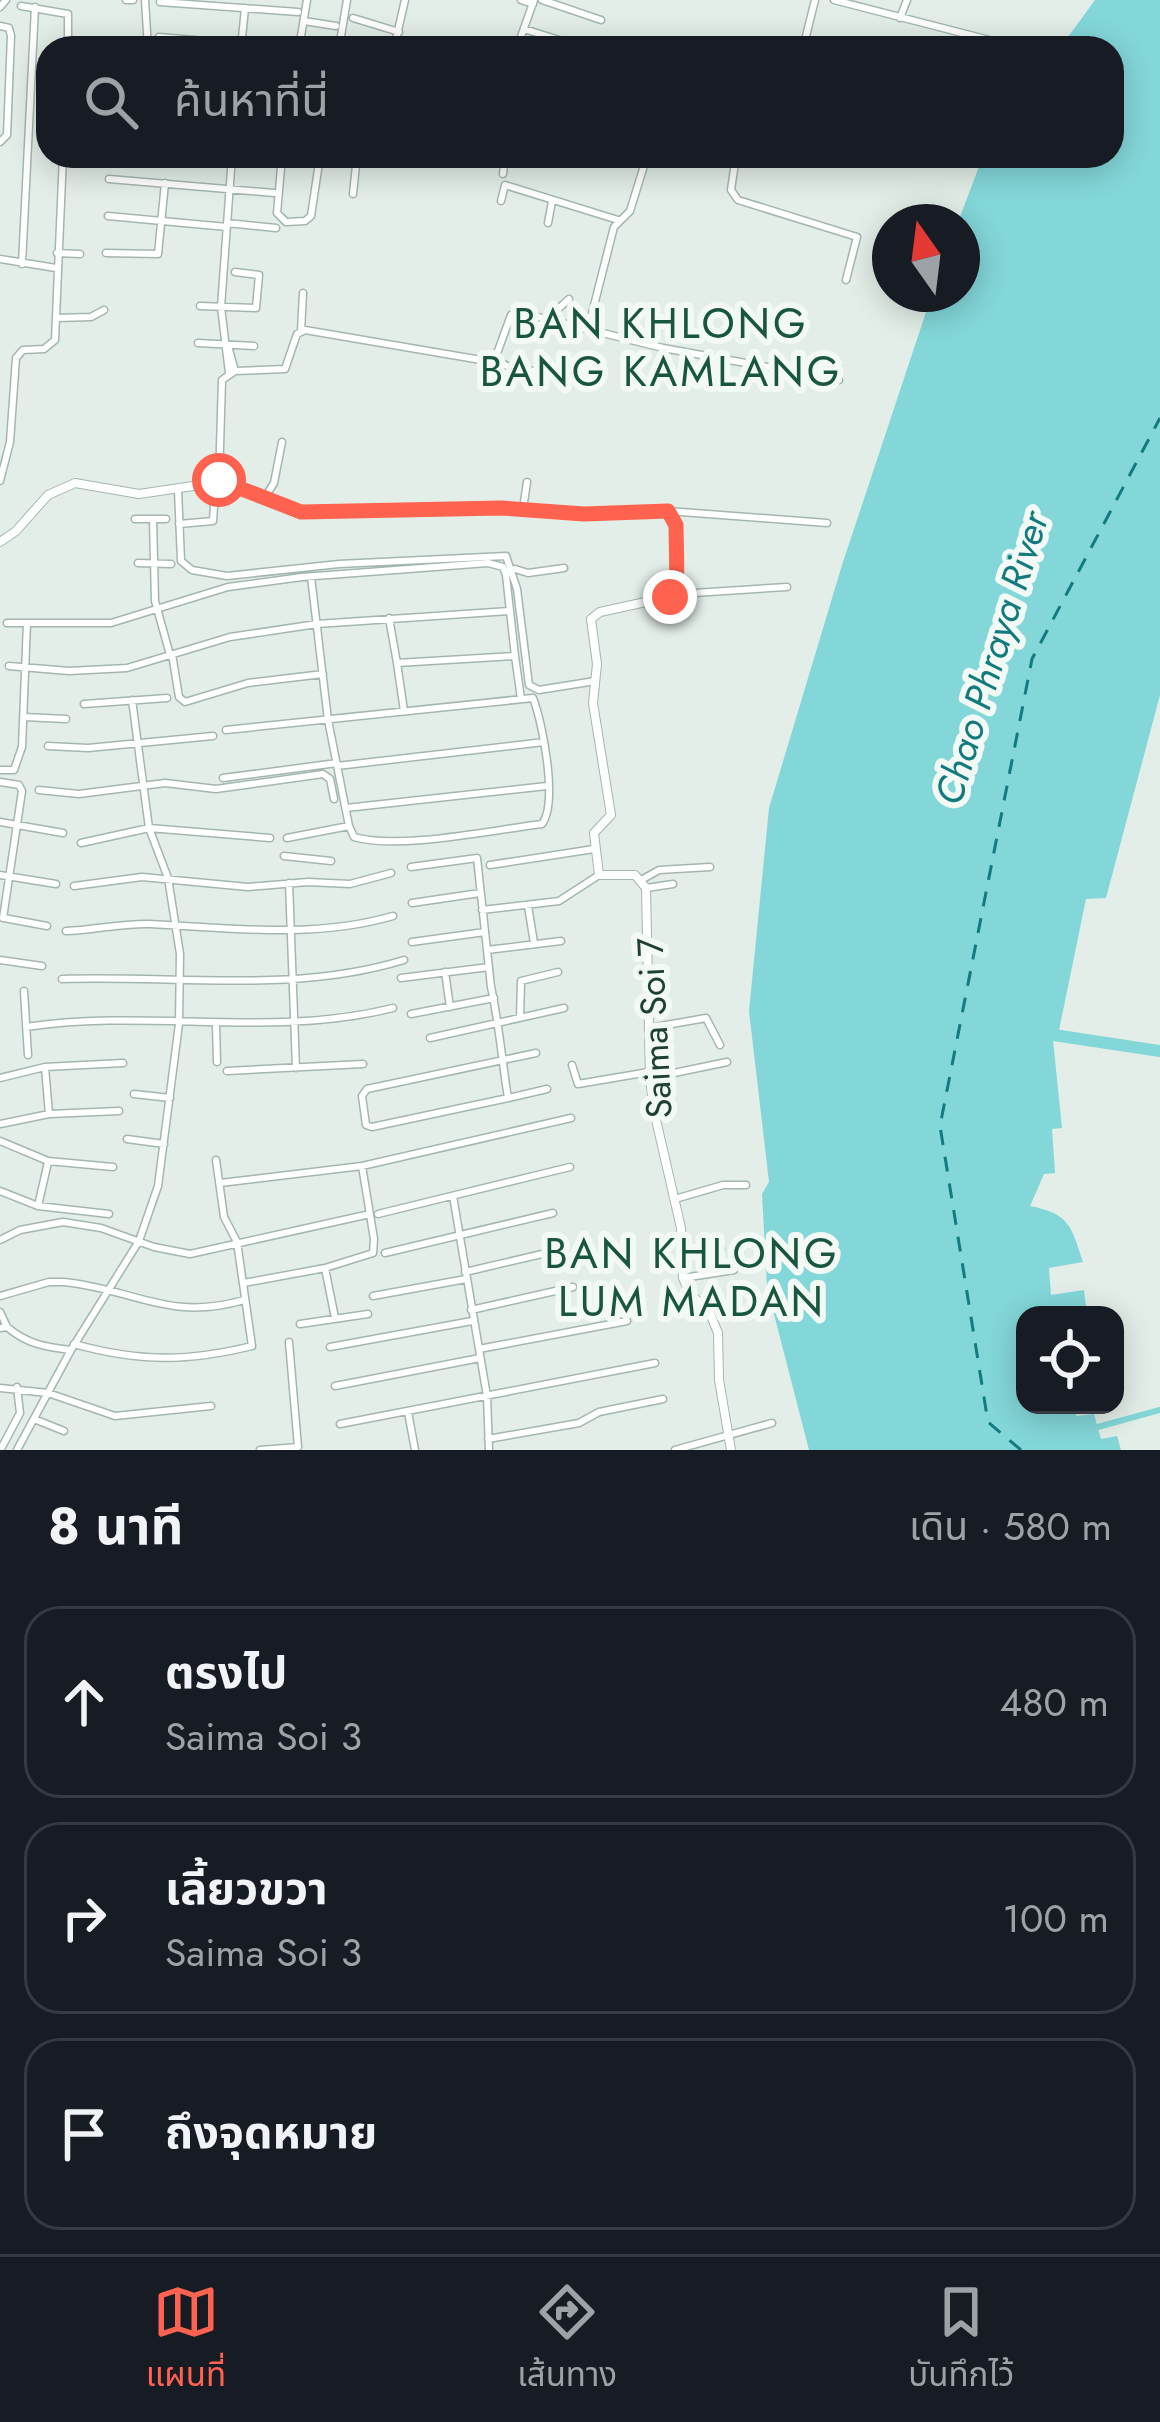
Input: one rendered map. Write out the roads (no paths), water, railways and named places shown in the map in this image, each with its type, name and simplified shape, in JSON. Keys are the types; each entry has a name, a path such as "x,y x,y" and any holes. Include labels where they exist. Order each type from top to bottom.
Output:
{"street":[{"path":"145,0 147,36"},
{"path":"273,10 275,0"},
{"path":"301,36 307,0"},
{"path":"342,36 347,0"},
{"path":"398,36 405,0"},
{"path":"521,0 602,20"},
{"path":"806,36 815,0"},
{"path":"834,0 973,36"},
{"path":"900,18 907,0"},
{"path":"522,36 536,1"},
{"path":"160,2 298,12"},
{"path":"21,6 68,14 68,36"},
{"path":"22,264 35,7"},
{"path":"242,36 245,8"},
{"path":"352,18 399,32"},
{"path":"304,21 336,26"},
{"path":"0,26 11,32 4,65 7,135 0,142"},
{"path":"524,28 548,36"},
{"path":"0,482 10,442 16,358 23,350 44,349 53,343 62,168"},
{"path":"219,480 220,389 232,372 221,308 231,168"},
{"path":"281,168 278,213 282,220 294,222 311,216 318,168"},
{"path":"353,194 356,168"},
{"path":"502,174 503,168"},
{"path":"588,329 618,220 630,211 643,168"},
{"path":"734,168 731,190 738,200 857,237 846,280"},
{"path":"109,179 274,193"},
{"path":"106,253 158,254 165,183"},
{"path":"501,201 505,185 618,220"},
{"path":"526,210 532,196"},
{"path":"548,223 552,201"},
{"path":"108,216 276,228"},
{"path":"57,253 80,254"},
{"path":"0,259 56,269"},
{"path":"200,306 250,310 258,305 259,275 235,272"},
{"path":"232,372 284,369 301,331 303,293"},
{"path":"555,321 569,299"},
{"path":"56,318 91,317 104,310"},
{"path":"495,359 512,315 526,314 663,348 839,380"},
{"path":"301,331 495,359 549,374"},
{"path":"198,343 254,346"},
{"path":"266,497 278,470 282,442"},
{"path":"1,540 62,486 88,484 139,494 219,480 292,510 323,513 668,511 827,523"},
{"path":"523,509 526,482"},
{"path":"178,490 183,565 204,573 227,576 506,556 512,567 529,685 539,690 595,681"},
{"path":"178,524 213,521 215,491"},
{"path":"599,875 594,833 611,815 593,703 593,616 670,597 677,590 676,525 668,511"},
{"path":"153,518 157,610 179,697 185,702 248,683 322,674"},
{"path":"135,519 166,518"},
{"path":"138,563 171,564"},
{"path":"8,623 111,623 228,587 495,564 506,575 521,699"},
{"path":"512,567 528,573 564,568"},
{"path":"226,730 328,720 533,698 544,742 548,811 542,824 411,840 353,838 328,720 311,577"},
{"path":"677,590 787,587"},
{"path":"9,666 69,671 127,668 230,637 317,624 509,611"},
{"path":"389,618 404,711"},
{"path":"0,770 10,771 18,764 27,623"},
{"path":"398,663 515,656"},
{"path":"84,704 167,698"},
{"path":"16,1387 20,1413 1,1446 17,1449 72,1347 140,1241 158,1186 181,979 168,878 149,828 133,700"},
{"path":"24,717 66,719"},
{"path":"48,746 88,748 213,736"},
{"path":"224,778 544,742"},
{"path":"38,790 79,794 165,783 216,789 323,774 330,779 334,799"},
{"path":"0,782 22,787 2,918 47,926"},
{"path":"346,808 547,786"},
{"path":"0,821 63,833"},
{"path":"296,858 290,837 350,826"},
{"path":"81,843 149,828 270,838"},
{"path":"490,865 594,849"},
{"path":"284,856 331,861"},
{"path":"411,866 477,858 508,1098"},
{"path":"645,884 646,874 658,870 710,867"},
{"path":"74,886 142,877 248,887 350,884 391,873"},
{"path":"0,875 56,884"},
{"path":"482,910 570,897 599,875 635,875 645,884 673,884"},
{"path":"289,883 296,1068"},
{"name":"Saima Soi 7","path":"645,884 650,1075 675,1199 683,1277 690,1294 709,1311 718,1333 718,1380 731,1450"},
{"path":"412,903 480,893"},
{"path":"528,905 534,944"},
{"path":"66,931 144,924 343,928 393,916"},
{"path":"412,942 484,932"},
{"path":"487,950 561,941"},
{"path":"0,960 42,966"},
{"path":"62,979 291,979 346,974 404,960"},
{"path":"401,978 489,967"},
{"path":"445,972 450,1007"},
{"path":"520,1018 521,981 558,972"},
{"path":"24,992 28,1055"},
{"path":"411,1014 494,998"},
{"path":"26,1027 61,1022 334,1022 394,1008"},
{"path":"430,1039 564,1008"},
{"path":"649,1028 706,1018 720,1045"},
{"path":"216,1025 217,1063"},
{"path":"536,1053 367,1089 362,1096 366,1125 547,1090"},
{"path":"572,1064 578,1084 728,1062"},
{"path":"0,1078 45,1067 123,1064"},
{"path":"227,1072 363,1064"},
{"path":"45,1067 50,1114"},
{"path":"134,1094 170,1098"},
{"path":"0,1125 50,1114 119,1111"},
{"path":"220,1183 362,1166 571,1118"},
{"path":"127,1138 164,1144"},
{"path":"0,1141 48,1160 113,1167"},
{"path":"38,1206 48,1160"},
{"path":"0,1312 4,1328 31,1343 145,1359 201,1359 252,1346 237,1242 224,1217 216,1160"},
{"path":"244,1283 325,1268 373,1253 374,1214 362,1166"},
{"path":"0,1240 20,1230 63,1222 190,1254 570,1167"},
{"path":"675,1199 724,1185 746,1185"},
{"path":"0,1192 38,1206 110,1214"},
{"path":"453,1196 487,1396 489,1450"},
{"path":"385,1253 554,1213"},
{"path":"681,1252 722,1249"},
{"path":"373,1296 555,1251"},
{"path":"325,1268 335,1319"},
{"path":"683,1277 734,1270"},
{"path":"0,1296 49,1282 81,1284 173,1308 220,1307 244,1300"},
{"path":"471,1310 573,1287"},
{"path":"300,1324 368,1314"},
{"path":"330,1347 472,1321"},
{"path":"335,1386 628,1321"},
{"path":"260,1450 299,1448 289,1342"},
{"path":"340,1424 655,1363"},
{"path":"0,1388 48,1394 115,1416 211,1406"},
{"path":"488,1439 579,1424 599,1412 662,1399"},
{"path":"408,1412 415,1450"},
{"path":"34,1419 64,1430"},
{"path":"675,1450 772,1424"}],"water":[{"name":"Chao Phraya River","path":"1095,0 1160,0 1160,695 1106,898 1086,899 1057,1040 1053,1040 1062,1128 1052,1129 1055,1173 1044,1174 1030,1206 1053,1213 1067,1224 1083,1262 1049,1268 1051,1295 1084,1290 1086,1306 1016,1306 1016,1414 1094,1414 1101,1439 1117,1436 1121,1450 809,1450 767,1287 762,1194 769,1182 749,1011 769,808 842,565 926,312 980,312 980,204 965,204 978,168 1124,168 1124,36 1069,36"}],"waterway":[{"path":"1047,1034 1160,1051"},
{"path":"1094,1428 1160,1410"}],"district":[{"name":"BAN KHLONG BANG KAMLANG","path":"661,348"},
{"name":"BAN KHLONG LUM MADAN","path":"692,1277"}]}
